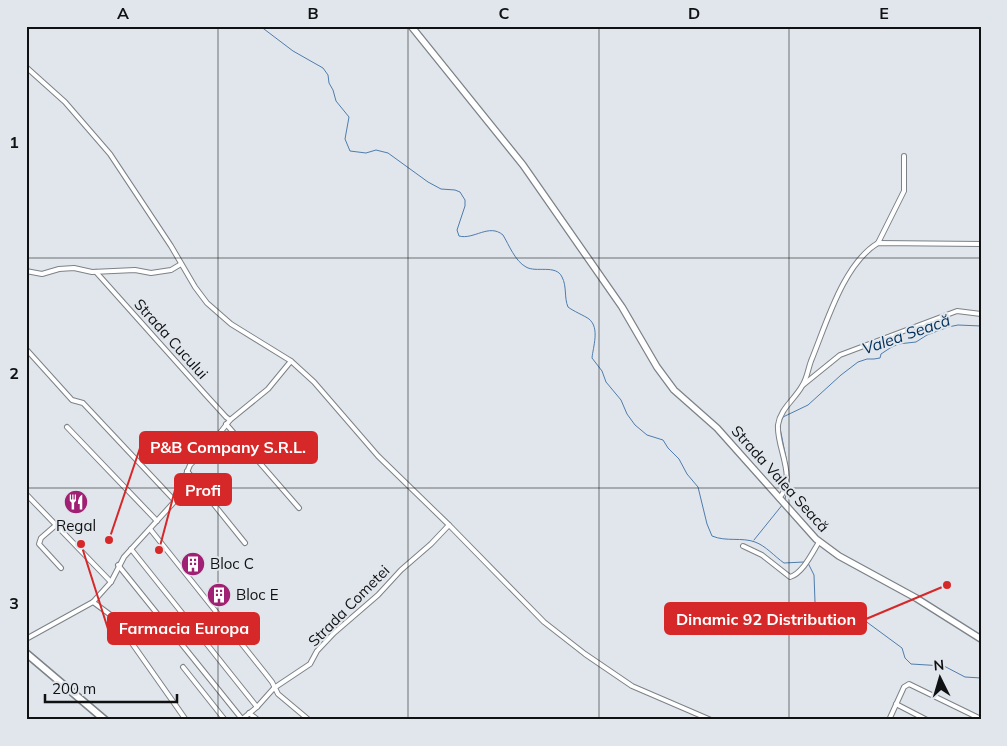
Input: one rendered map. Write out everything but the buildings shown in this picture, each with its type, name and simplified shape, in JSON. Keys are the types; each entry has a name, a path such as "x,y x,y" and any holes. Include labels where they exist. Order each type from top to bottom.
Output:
{"main road":[{"name":"Strada Valea Seacă","path":"411,26 523,165 604,279 657,367 674,390 717,428 807,531 819,542 839,556 931,607 981,639"},
{"path":"26,653 105,720"}],"street":[{"path":"26,67 66,102 110,154 172,246 195,288 207,303 231,324 290,361 314,382 378,456 450,525 544,622 585,654 632,686 712,720"},
{"path":"803,385 839,294 852,270 873,246 878,243 904,191 904,156"},
{"path":"878,243 981,244"},
{"path":"26,271 42,274 74,268 96,272 135,270 159,273 171,270 181,264"},
{"name":"Strada Cucului","path":"96,272 215,406 230,420"},
{"path":"780,499 785,489 786,477 778,424 786,408 803,385 840,355 957,311 981,314"},
{"path":"26,349 72,400 83,403 175,501"},
{"path":"26,639 93,602 110,582 118,565 175,501 190,465 202,450 212,443 230,420 268,389 290,361"},
{"path":"226,424 299,508"},
{"path":"67,427 157,521"},
{"path":"187,471 245,543"},
{"path":"27,497 110,582"},
{"path":"56,525 41,538 40,544 61,568"},
{"name":"Strada Cometei","path":"242,719 257,707 274,688 310,664 317,652 334,633 378,595 401,570 425,550 450,525"},
{"path":"150,529 272,682 278,694 310,720"},
{"path":"743,546 762,555 788,576 795,576 819,542"},
{"path":"131,549 257,707"},
{"path":"118,565 242,719"},
{"path":"93,602 112,616 186,720"},
{"path":"183,667 225,720"},
{"path":"889,720 904,687 909,684 981,718"},
{"path":"896,704 927,720"},
{"path":"250,713 258,720"}],"waterway":[{"path":"260,26 293,51 323,68 328,75 336,101 349,117 345,139 350,151 366,153 376,150 388,153 428,182 441,189 460,192 465,200 465,206 457,230 459,236 465,237 487,231 498,232 503,235 515,257 526,267 530,269 551,270 559,273 564,281 568,307 589,319 594,327 595,338 592,358 602,371 606,382 621,400 627,414 635,425 647,435 663,440 698,487 707,524 712,536 755,542 784,563 804,562"},
{"name":"Valea Seacă","path":"787,463 780,428 783,417 808,405 858,362 880,358 881,354 898,344 916,342 927,335 948,327 958,325 981,326"},
{"name":"Valea Seacă","path":"785,500 787,485"},
{"name":"Valea Seacă","path":"754,540 783,504"},
{"name":"Valea Seacă","path":"808,563 814,575 815,602 818,612 822,617 832,620 864,620 902,648 905,658 911,664 944,666 965,677 981,678"}],"place":[{"name":"Regal","path":"76,502"},
{"name":"P&B Company S.R.L.","path":"109,540"},
{"name":"Farmacia Europa","path":"81,544"},
{"name":"Profi","path":"159,550"},
{"name":"Bloc C","path":"193,564"},
{"name":"Dinamic 92 Distribution","path":"947,585"},
{"name":"Bloc E","path":"219,595"}]}
